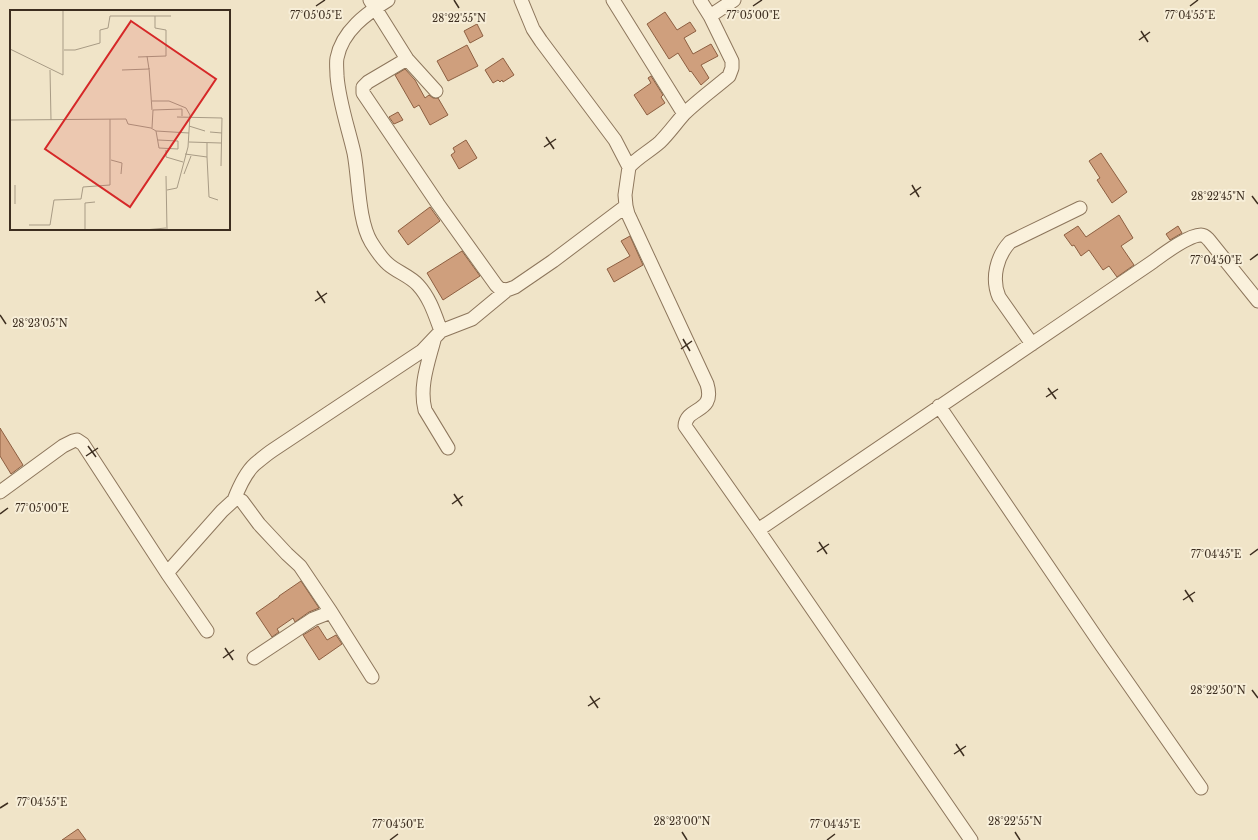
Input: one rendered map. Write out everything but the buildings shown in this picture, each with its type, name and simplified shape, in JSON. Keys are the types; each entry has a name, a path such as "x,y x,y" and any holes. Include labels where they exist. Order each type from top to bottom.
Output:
{"street":[{"path":"388,0 373,4 351,30 340,47 337,58 339,96 354,154 367,234 387,263 417,284 429,301 438,335 423,386 423,404 425,410 448,448"},
{"path":"521,0 533,29 616,140 629,167"},
{"path":"613,0 684,114"},
{"path":"700,0 710,16 732,61 732,68 729,76 684,114 670,133 649,151 635,160 629,167 625,195 626,206 710,393 707,404 688,417 685,422 685,426 971,840"},
{"path":"710,16 734,0"},
{"path":"373,4 407,59 436,91"},
{"path":"407,59 368,82 363,87 363,93 438,204 496,285 500,289 507,290"},
{"path":"167,573 234,500 240,485 256,463 422,351 438,335 472,319 507,290 515,287 553,261 626,206"},
{"path":"1032,344 996,292 995,286 999,256 1010,242 1080,208"},
{"path":"758,530 939,406 1191,238 1200,235 1209,240 1258,301"},
{"path":"939,406 1102,646 1201,788"},
{"path":"0,492 63,446 77,440 83,444 167,573 207,631"},
{"path":"234,500 238,499 242,501 259,524 300,566 332,612 372,677"},
{"path":"254,658 313,618 332,612"}]}
